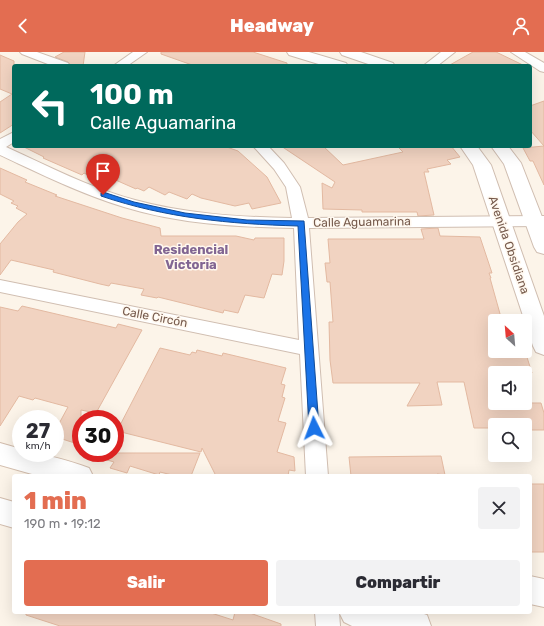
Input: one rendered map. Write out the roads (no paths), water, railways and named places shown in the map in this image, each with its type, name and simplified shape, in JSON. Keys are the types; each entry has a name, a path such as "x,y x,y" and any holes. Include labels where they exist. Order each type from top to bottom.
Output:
{"street":[{"path":"26,52 59,64"},
{"path":"122,64 140,52"},
{"path":"294,52 334,64"},
{"path":"347,52 382,64"},
{"path":"432,64 449,52"},
{"path":"518,52 544,68"},
{"path":"0,145 12,137"},
{"path":"262,148 279,166 293,187 302,223 317,474"},
{"name":"Avenida Obsidiana","path":"469,148 482,165 544,346"},
{"path":"501,148 512,162 539,221 544,247"},
{"name":"Calle Aguamarina","path":"0,150 89,190 132,204 192,216 247,222 302,223 539,221"},
{"name":"Calle Circón","path":"0,286 310,349"},
{"path":"0,454 73,474"},
{"path":"0,511 12,514"},
{"path":"532,590 544,593"},
{"path":"327,614 328,626"},
{"path":"363,614 416,626"}],"district":[{"name":"Residencial Victoria","path":"191,256"}]}
